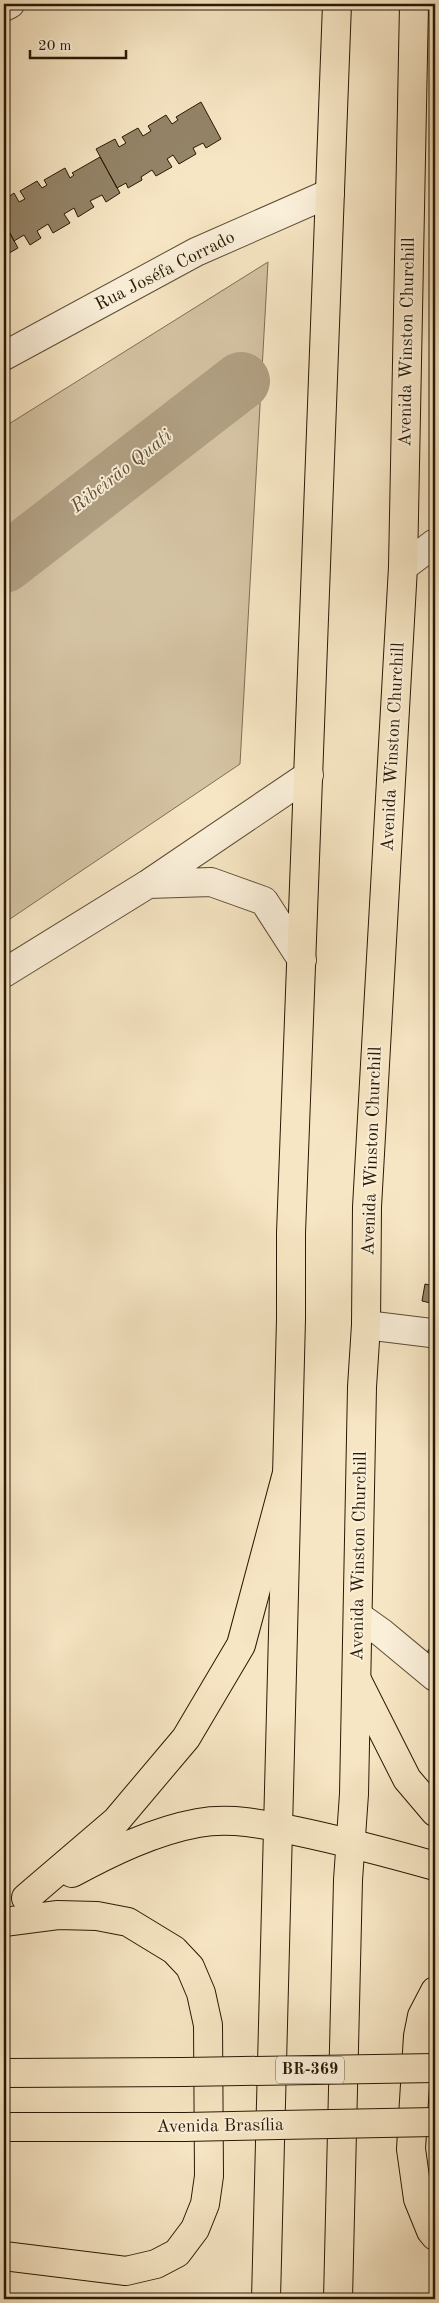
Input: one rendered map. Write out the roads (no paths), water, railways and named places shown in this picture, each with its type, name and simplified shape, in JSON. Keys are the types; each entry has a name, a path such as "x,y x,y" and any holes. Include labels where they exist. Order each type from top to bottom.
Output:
{"main road":[{"path":"266,2299 287,1473 291,1233 336,4"},
{"name":"Avenida Winston Churchill","path":"338,2299 350,1842 354,1794 362,1387 366,1325 367,1207 402,566 420,7"},
{"path":"15,1903 116,1821 186,1738 240,1645 287,1473"},
{"path":"356,1680 408,1779 435,1812"},
{"path":"15,1903 102,1857 165,1831 199,1822 233,1821 277,1827 350,1842 435,1866"},
{"path":"4,1922 58,1914 97,1916 128,1922 174,1950 190,1967 201,1994 208,2025 209,2176 205,2204 195,2229 177,2253 156,2264 126,2271 4,2256"},
{"path":"435,1991 422,2016 418,2036 411,2149 418,2199 431,2231 435,2236"},
{"name":"BR-369","path":"4,2073 435,2068"},
{"name":"Avenida Brasília","path":"4,2127 435,2122"}],"street":[{"path":"4,7 10,4"},
{"name":"Rua Joséfa Corrado","path":"4,356 196,252 330,194"},
{"path":"402,566 435,543"},
{"path":"4,973 148,884 309,775"},
{"path":"148,884 211,882 264,901 302,960"},
{"path":"366,1325 431,1333 435,1331"},
{"path":"358,1616 382,1633 435,1678"}],"waterway":[{"name":"Ribeirão Quati","path":"4,564 241,381"}]}
